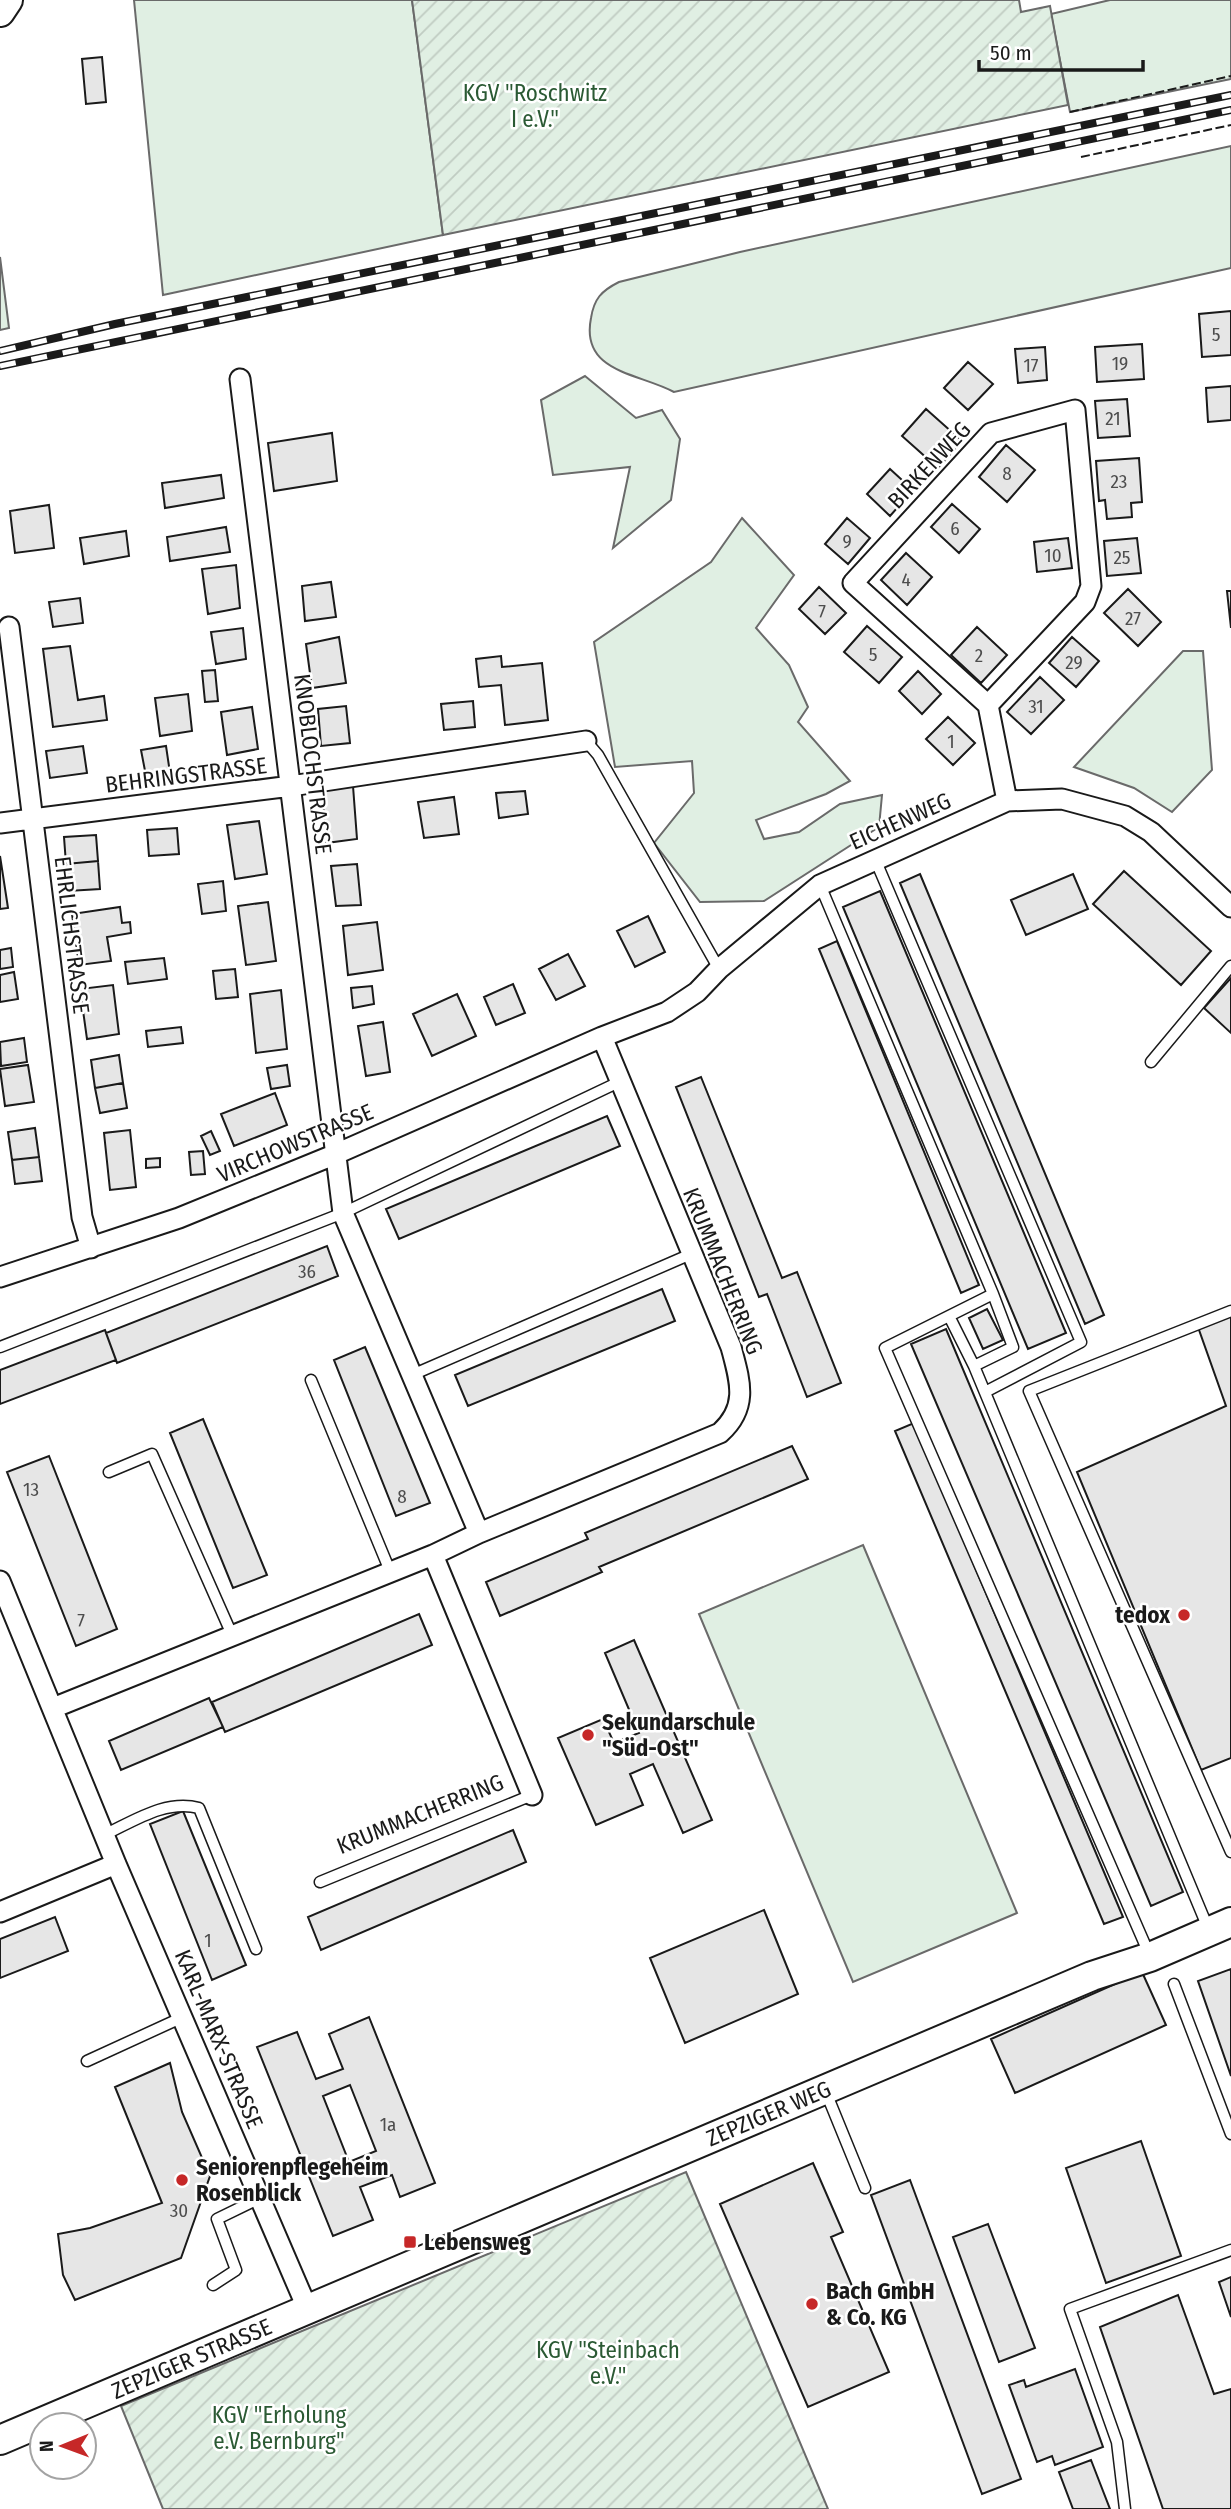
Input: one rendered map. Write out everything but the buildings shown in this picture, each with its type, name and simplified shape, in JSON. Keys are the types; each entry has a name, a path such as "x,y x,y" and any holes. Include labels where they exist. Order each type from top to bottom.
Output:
{"street":[{"path":"0,12 8,0"},
{"name":"KNOBLOCHSTRASSE","path":"240,379 335,1125 335,1154"},
{"name":"BIRKENWEG","path":"1075,410 1091,586 1089,595 988,705 853,583 992,433 1075,410"},
{"name":"EHRLICHSTRASSE","path":"9,627 82,1217 91,1248"},
{"path":"988,705 1007,801"},
{"name":"BEHRINGSTRASSE","path":"0,823 291,786 586,741"},
{"name":"EICHENWEG","path":"602,1037 667,1012 697,992 719,969 820,886 1007,801 1062,799 1125,816 1151,832 1231,907"},
{"name":"VIRCHOWSTRASSE","path":"0,1277 179,1218 335,1154 602,1037"},
{"name":"KRUMMACHERRING","path":"53,1708 433,1556 479,1534 720,1433 736,1419 741,1384 731,1347 602,1037"},
{"path":"335,1154 344,1213 479,1534"},
{"name":"KRUMMACHERRING","path":"433,1556 532,1795"},
{"name":"KARL-MARX-STRASSE","path":"0,1581 116,1864 308,2310"},
{"path":"0,1912 116,1864"},
{"name":"ZEPZIGER WEG","path":"308,2310 1092,1976 1220,1927"},
{"name":"ZEPZIGER STRASSE","path":"0,2440 308,2310"}],"lane":[{"path":"586,741 598,755 719,969"},
{"path":"875,859 1081,1342 985,1392"},
{"path":"820,886 1013,1347 974,1366"},
{"path":"1151,1062 1231,966"},
{"path":"0,1347 344,1213 619,1082"},
{"path":"412,1375 691,1254"},
{"path":"993,1294 885,1348 1150,1956"},
{"path":"1231,1311 1029,1391 1231,1852"},
{"path":"948,1316 974,1366 1220,1927"},
{"path":"311,1380 390,1571"},
{"path":"109,1472 152,1454 233,1637"},
{"name":"KRUMMACHERRING","path":"320,1882 532,1795"},
{"path":"104,1835 181,1803 199,1808 256,1949"},
{"path":"1174,1984 1231,2134"},
{"path":"87,2061 184,2017"},
{"path":"825,2090 864,2188"},
{"path":"213,2286 236,2270 217,2219 260,2198"},
{"path":"1125,2509 1117,2442 1070,2309 1231,2250"}],"green space":[{"path":"134,0 412,0 443,235 163,295"},
{"name":"KGV \"Roschwitz I e.V.\"","path":"412,0 1019,0 1021,12 1050,6 1068,105 443,235"},
{"path":"1110,0 1231,0 1231,79 1070,112 1051,14"},
{"path":"1231,146 1231,268 674,392 615,368 603,361 594,350 590,336 594,306 603,292 619,282 740,252"},
{"path":"0,257 9,328 0,330"},
{"path":"585,376 636,418 662,410 680,439 671,500 613,548 630,467 553,475 541,400"},
{"path":"742,518 794,575 756,628 789,665 808,707 798,722 850,781 826,794 756,820 764,839 799,832 840,804 882,795 879,827 764,901 700,902 654,843 694,793 692,761 615,767 594,642 711,562"},
{"path":"1183,651 1203,651 1212,770 1172,812 1134,788 1074,767"},
{"path":"863,1545 1017,1913 853,1982 699,1614"},
{"name":"KGV \"Steinbach e.V.\"","path":"686,2172 828,2509 163,2509 121,2406"}],"railway":[{"path":"0,351 115,324 1231,95"},
{"path":"0,366 1231,110"}],"fence":[{"path":"1070,112 1231,76"},
{"path":"1081,157 1231,125"}],"place":[{"name":"tedox","path":"1184,1615"},
{"name":"Sekundarschule \"Süd-Ost\"","path":"588,1735"},
{"name":"Seniorenpflegeheim Rosenblick","path":"182,2180"},
{"name":"Lebensweg","path":"410,2242"},
{"name":"Bach GmbH & Co. KG","path":"812,2304"}],"park label":[{"name":"KGV \"Erholung e.V. Bernburg\"","path":"279,2428"}]}
